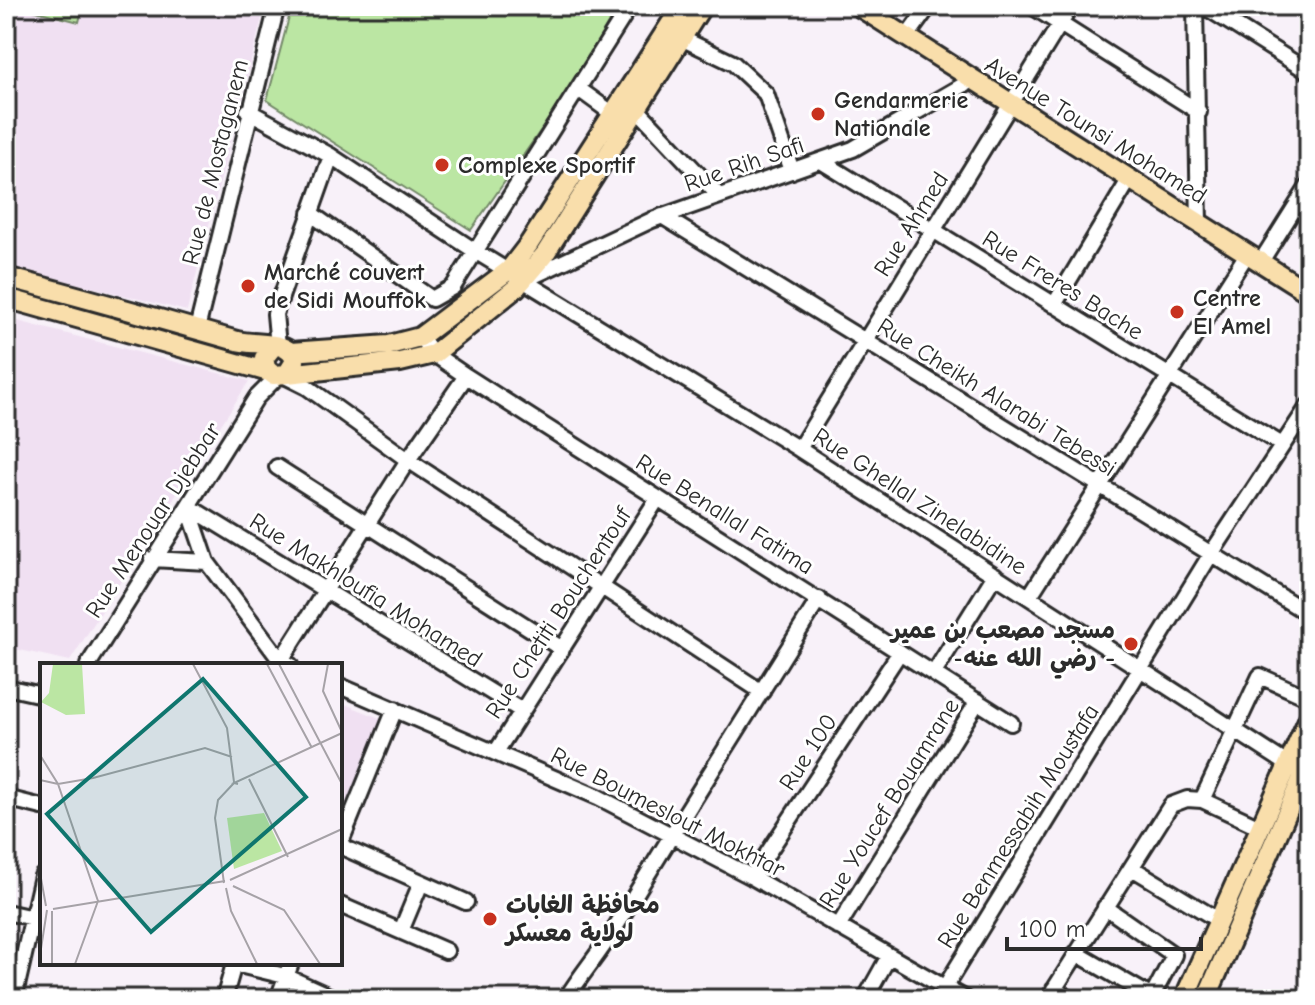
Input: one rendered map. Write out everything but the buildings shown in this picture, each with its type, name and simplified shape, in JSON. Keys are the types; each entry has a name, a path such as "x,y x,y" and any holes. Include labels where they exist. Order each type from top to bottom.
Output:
{"main road":[{"path":"6,277 197,329 276,364 420,337 517,275 682,6"},
{"path":"6,298 276,364 400,362 434,354 517,275 637,109 702,6"},
{"name":"Avenue Tounsi Mohamed","path":"858,6 1309,293"},
{"path":"36,306 41,296 39,285"},
{"path":"72,315 72,302 78,295"},
{"path":"111,326 109,313 116,305"},
{"path":"1206,999 1302,769 1309,718"},
{"path":"1184,999 1260,827 1302,769"}],"street":[{"name":"Rue de Mostaganem","path":"197,329 248,111 277,6"},
{"path":"310,213 432,299 453,287 580,90 630,6"},
{"path":"906,38 929,6"},
{"path":"1032,6 1199,112"},
{"name":"Rue Ahmed","path":"799,449 1071,6"},
{"path":"1195,6 1199,224"},
{"path":"1204,6 1309,72"},
{"path":"681,38 733,63 766,94 792,171"},
{"name":"Rue Rih Safi","path":"517,275 662,216 853,149 972,80"},
{"path":"580,90 613,114"},
{"path":"637,109 719,196"},
{"name":"Rue Ghellal Zinelabidine","path":"248,111 331,156 475,251 799,449 1237,731 1302,769"},
{"name":"Rue Menouar Djebbar","path":"89,663 276,364 275,314 331,156"},
{"name":"Rue Freres Bache","path":"821,161 1282,445"},
{"path":"1054,305 1129,180"},
{"path":"1029,597 1169,376 1309,185"},
{"name":"Rue Cheikh Alarabi Tebessi","path":"662,216 1309,614"},
{"name":"Rue Benallal Fatima","path":"420,337 434,354 466,376 1011,723"},
{"path":"276,364 408,460 762,692"},
{"path":"284,663 408,460 466,376"},
{"name":"Rue Benmessabih Moustafa","path":"945,987 1211,554 1309,405"},
{"path":"277,467 562,649"},
{"name":"Rue Chetiti Bouchentouf","path":"496,752 658,498"},
{"path":"188,506 207,562 282,663"},
{"name":"Rue Makhloufia Mohamed","path":"188,506 522,711"},
{"path":"152,559 207,562"},
{"path":"934,673 995,575"},
{"path":"566,999 587,964 612,933 670,834 819,599"},
{"name":"Rue 100","path":"752,877 900,652"},
{"path":"1202,800 1237,731 1260,676 1309,698"},
{"path":"6,687 40,695"},
{"name":"Rue Boumeslout Mokhtar","path":"342,687 598,797 752,877 965,999"},
{"name":"Rue Youcef Bouamrane","path":"838,927 978,701"},
{"path":"342,840 395,709"},
{"path":"6,798 40,806"},
{"path":"1070,999 1051,994 1171,805 1187,799 1202,800 1260,827"},
{"path":"342,846 466,902"},
{"path":"1132,868 1218,920"},
{"path":"401,931 421,883"},
{"path":"14,999 38,919 40,898"},
{"path":"342,906 446,951"},
{"path":"1076,953 1152,997 1174,955 1105,907"},
{"path":"6,912 38,919"},
{"path":"865,999 889,956"},
{"path":"224,999 232,965"},
{"path":"249,965 288,970 336,999"},
{"path":"278,999 288,970"}],"shaded area":[{"path":"6,6 231,6 263,14 187,311 6,266"},
{"path":"6,318 249,381 70,661 6,647"},
{"path":"342,703 382,719 342,812"}],"green space":[{"path":"17,6 83,6 79,22"},
{"name":"Complexe Sportif","path":"292,6 618,6 573,84 471,230 267,100"}],"place":[{"name":"Gendarmerie Nationale","path":"818,114"},
{"name":"Complexe Sportif","path":"442,165"},
{"name":"Marché couvert de Sidi Mouffok","path":"248,286"},
{"name":"Centre El Amel","path":"1177,312"},
{"name":"مسجد مصعب بن عمير -رضي الله عنه -","path":"1131,644"},
{"name":"محافظة الغابات لولاية معسكر","path":"490,919"}]}
